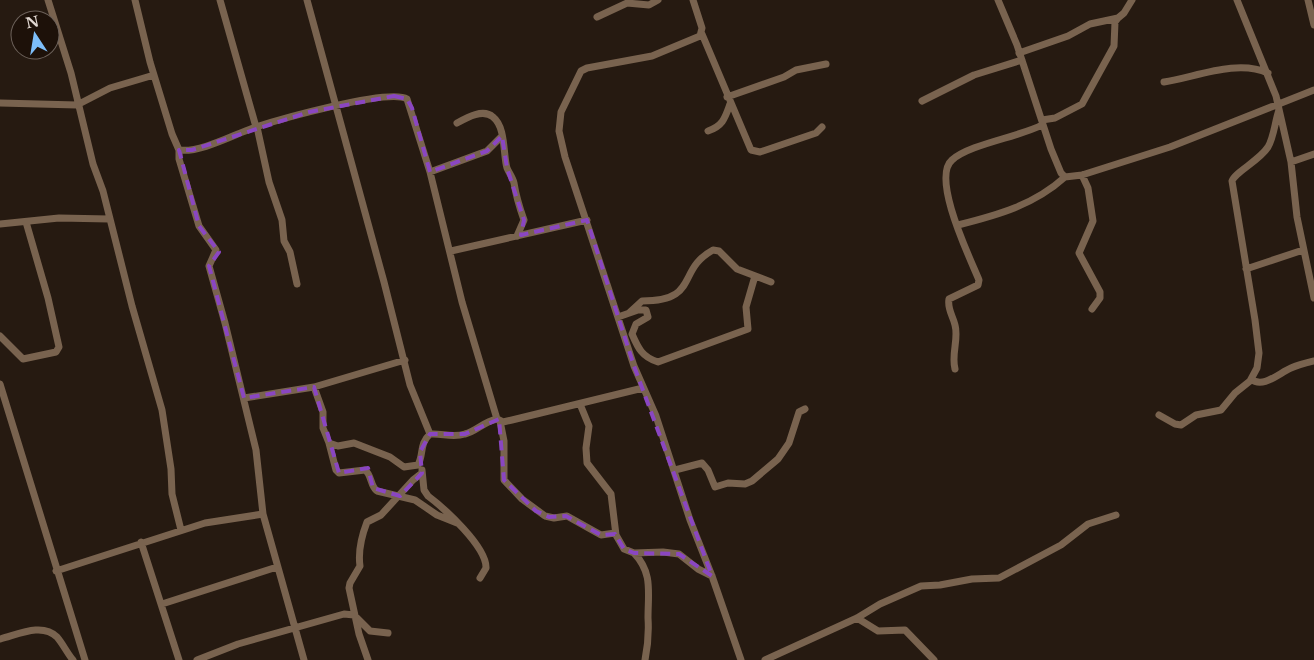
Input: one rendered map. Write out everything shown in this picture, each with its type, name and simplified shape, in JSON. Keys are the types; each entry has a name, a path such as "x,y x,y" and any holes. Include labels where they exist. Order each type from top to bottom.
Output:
{"street":[{"path":"48,0 71,73 92,164 103,191 162,410 171,469 172,494 181,530"},
{"path":"135,0 154,75 179,150 179,159 199,226 216,250 209,266 256,450 263,514 304,660"},
{"path":"220,0 256,127 269,182 280,213 284,241 290,252 297,284"},
{"path":"307,0 334,106 405,360 410,385 430,434"},
{"path":"597,17 627,4 649,6 658,0"},
{"path":"693,0 702,34 728,100 751,150 760,152 816,133 822,127"},
{"path":"998,0 1022,60 1061,173 1065,177"},
{"path":"955,369 953,356 956,333 948,306 949,299 974,288 978,285 979,280 945,185 947,170 952,160 1055,118 1082,104 1114,46 1115,22 1124,13 1132,0"},
{"path":"1237,0 1268,73 1278,106 1291,162 1303,250 1308,264 1314,298"},
{"path":"1308,0 1314,25"},
{"path":"1019,52 1068,36 1090,24 1118,18"},
{"path":"702,34 672,49 652,56 587,68 578,76 561,112 559,131 565,157 587,220 602,272 675,470 690,520 712,576 741,660"},
{"path":"922,101 974,75 1022,60"},
{"path":"728,100 784,77 796,70 826,64"},
{"path":"1164,82 1215,70 1250,67 1268,73"},
{"path":"0,103 77,105 110,88 154,75"},
{"path":"958,225 987,218 1028,204 1038,195 1049,191 1065,177 1082,175 1170,146 1278,106 1314,90"},
{"path":"179,150 192,150 256,127 334,106 394,96 407,99 430,172 451,251 462,302 499,420 504,441 504,480 522,499 549,517 567,516 601,535 615,533"},
{"path":"708,131 724,122 728,100"},
{"path":"1159,415 1181,425 1196,415 1221,410 1234,393 1251,379 1257,368 1259,354 1232,182 1239,172 1255,162 1269,146 1278,106"},
{"path":"457,123 472,115 487,114 494,117 506,148 507,168 514,181 516,202 524,220 517,236"},
{"path":"430,172 487,151 502,136"},
{"path":"1291,162 1314,154"},
{"path":"1082,175 1088,188 1093,221 1079,253 1100,292 1100,298 1092,309"},
{"path":"0,224 59,218 109,219"},
{"path":"451,251 587,220"},
{"path":"0,336 23,359 56,352 58,347 48,298 26,222"},
{"path":"628,314 642,301 660,301 671,298 680,292 696,266 713,250 719,252 737,269 771,282"},
{"path":"1246,269 1303,250"},
{"path":"618,317 644,308 646,310 648,317 636,324 632,334 639,351 658,362 748,329 746,307 755,276"},
{"path":"244,398 314,387 405,360"},
{"path":"1251,379 1258,383 1264,382 1292,367 1314,361"},
{"path":"0,384 56,571 85,660"},
{"path":"314,387 322,412 323,428 336,470 339,473 365,470 369,473 373,488 377,491 423,504 437,515 457,523"},
{"path":"430,434 452,436 465,434 486,422 580,404 644,388"},
{"path":"580,404 589,426 586,463 611,494 615,533 624,549 634,553 643,562 648,576 650,632 644,660"},
{"path":"675,470 702,463 708,470 715,487 728,483 745,484 752,481 778,459 789,443 799,412 805,409"},
{"path":"430,434 422,442 420,460 424,490 457,523 484,557 486,568 480,578"},
{"path":"329,443 338,446 354,443 381,453 404,467 418,465 420,460"},
{"path":"368,660 354,615 349,588 360,566 358,558 364,530 369,520 381,515 422,473"},
{"path":"56,571 141,542 205,523 263,514"},
{"path":"765,660 921,586 940,585 972,579 999,578 1061,545 1088,524 1116,515"},
{"path":"141,542 179,660"},
{"path":"634,553 663,552 678,554 698,569 712,576"},
{"path":"162,604 277,567"},
{"path":"197,660 238,644 344,614 354,615 370,631 388,633"},
{"path":"857,618 878,631 905,630 934,660"},
{"path":"0,638 28,630 46,631 56,636 73,660"}],"highlighted area":[{"path":"394,96 407,99 412,108 430,172 487,151 502,136 507,168 524,220 521,235 587,220 634,366 712,576 679,554 634,553 624,549 615,534 601,535 566,516 549,517 536,511 504,480 499,419 465,434 430,434 420,452 422,473 400,496 373,488 368,468 339,473 314,387 244,398 209,266 219,252 199,226 179,150 192,150 309,112"}]}
